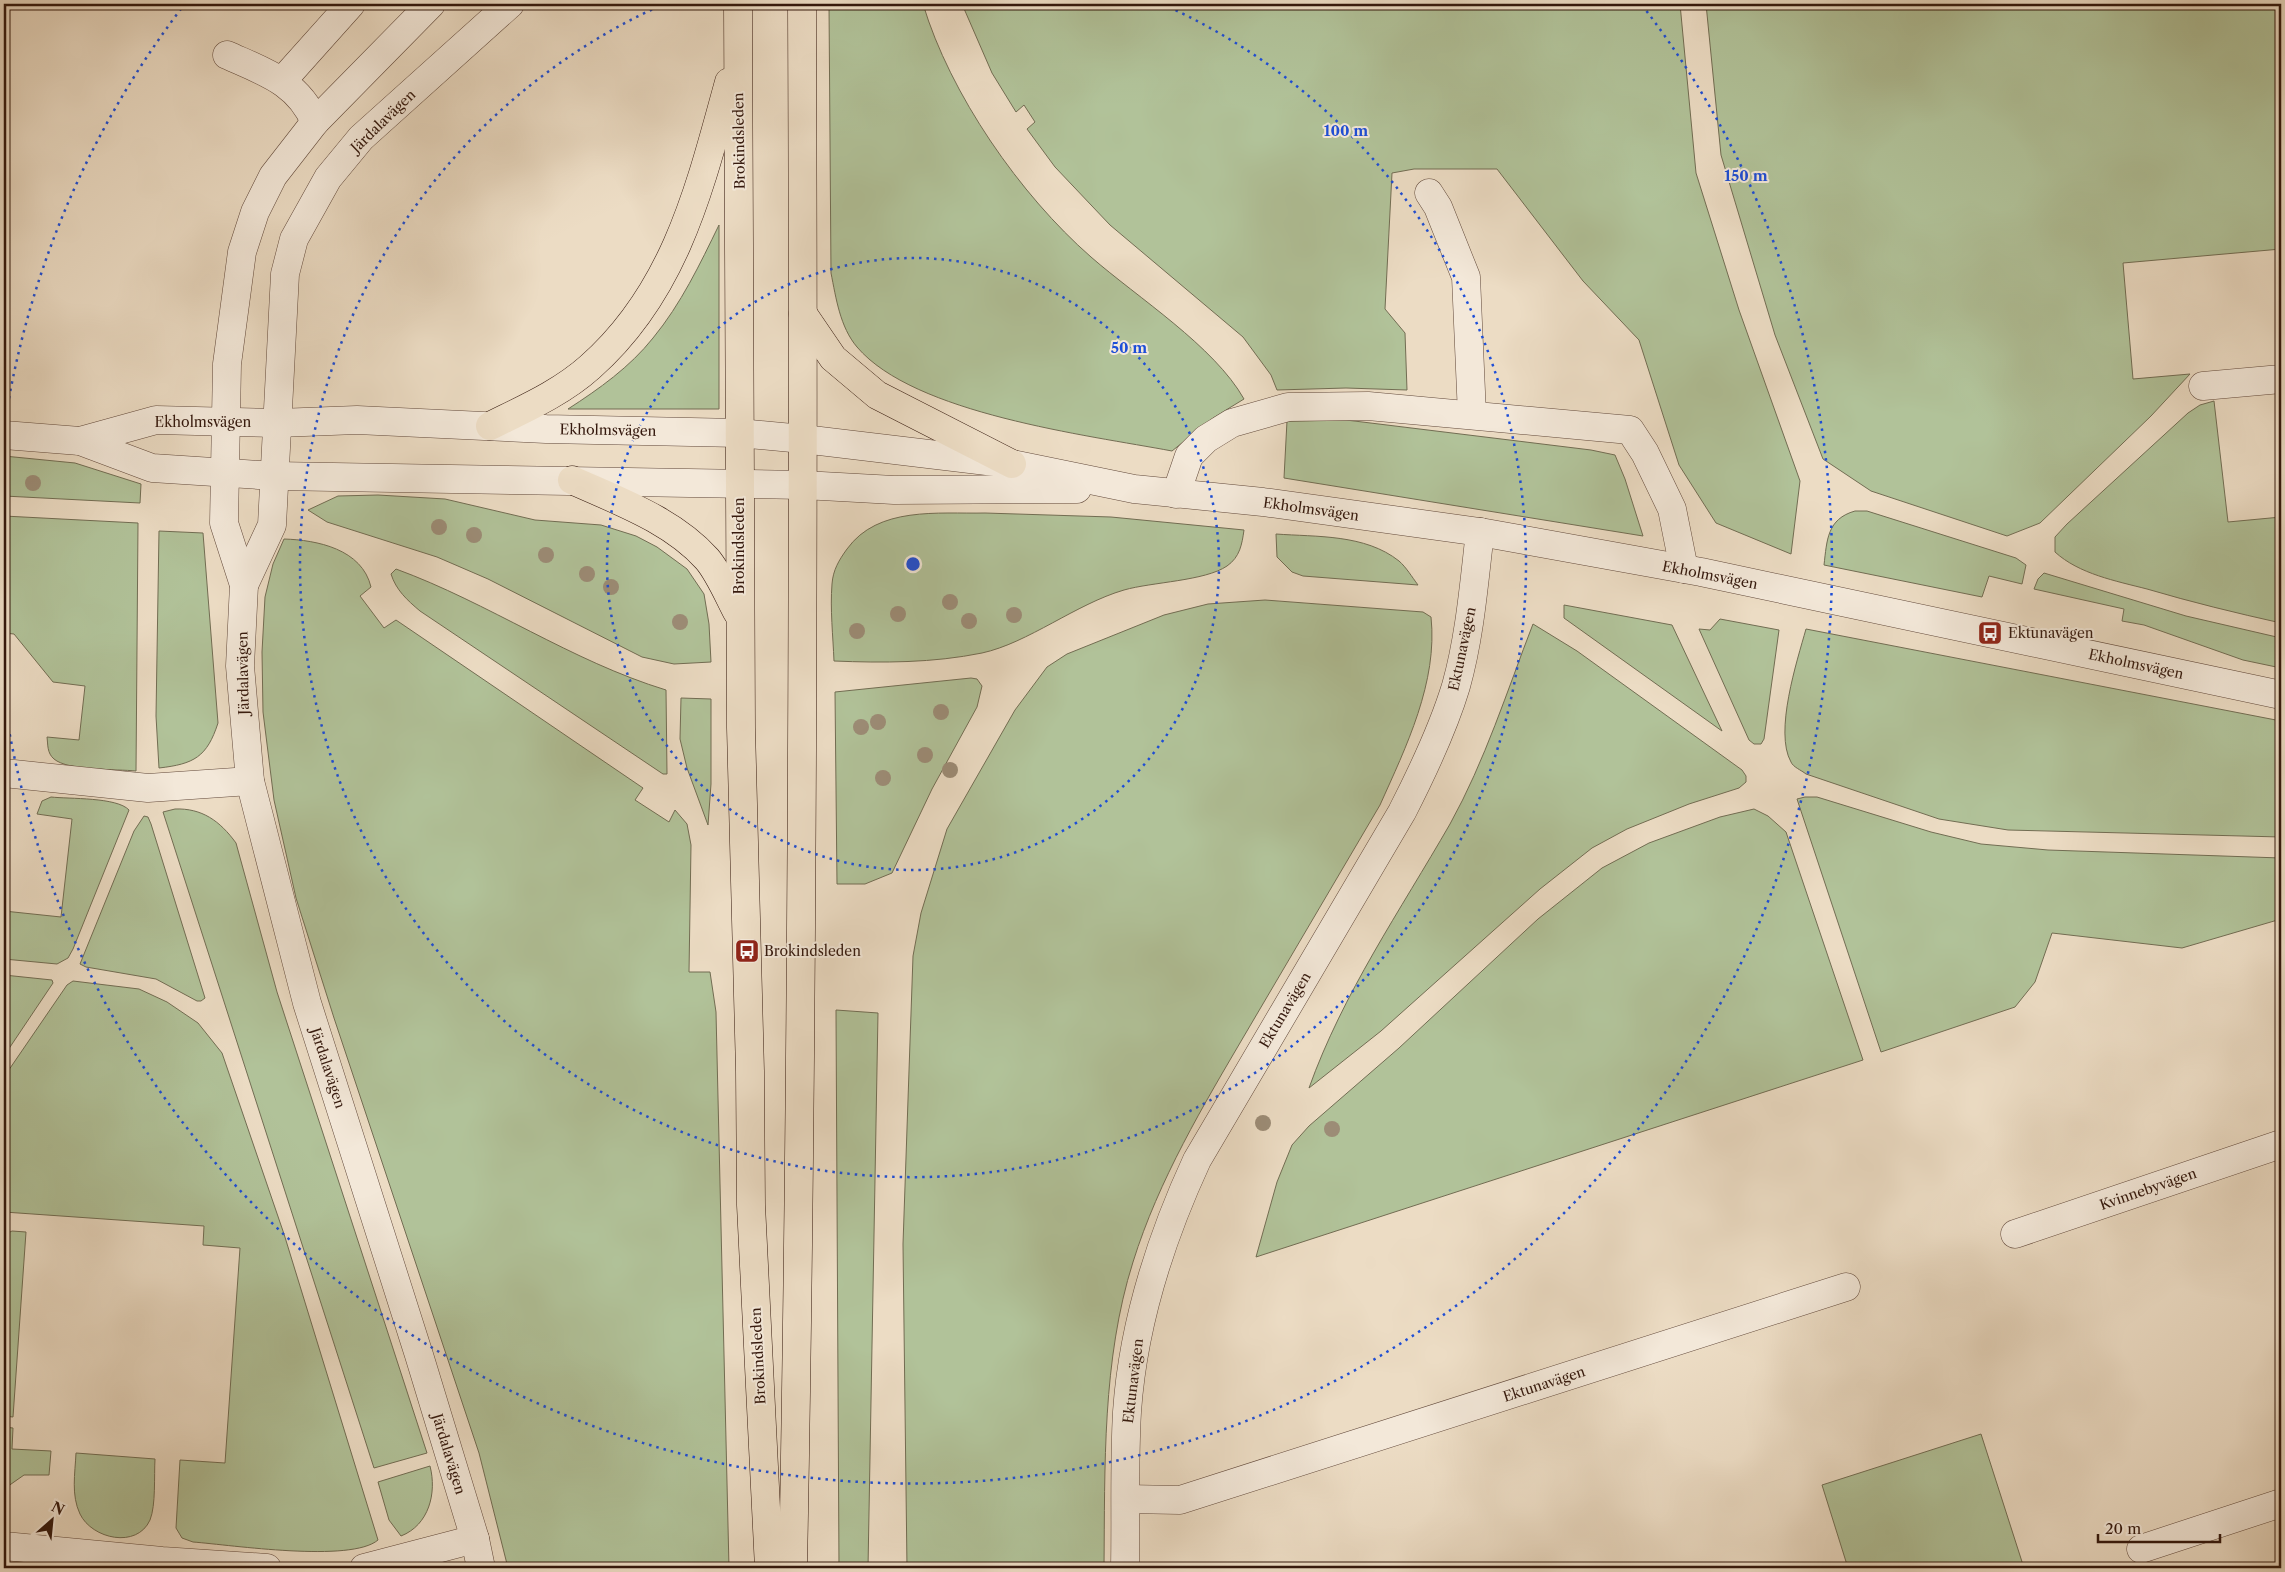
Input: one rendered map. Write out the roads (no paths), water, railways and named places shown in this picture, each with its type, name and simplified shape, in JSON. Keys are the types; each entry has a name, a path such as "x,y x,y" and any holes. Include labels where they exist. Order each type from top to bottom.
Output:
{"main road":[{"name":"Brokindsleden","path":"738,4 740,236 739,614 751,1204 769,1568"},
{"path":"793,1568 800,1196 803,485 802,4"},
{"path":"490,426 554,393 590,367 618,338 652,296 680,241 700,186 737,54"},
{"path":"803,314 833,358 878,395 1012,464"},
{"path":"572,480 633,508 674,531 707,560 739,614"}],"street":[{"path":"283,80 351,4"},
{"name":"Järdalavägen","path":"432,4 315,122 273,176 255,212 242,252 227,364 223,473 224,523 244,585 240,666 250,781 307,1003 419,1355 475,1539 481,1568"},
{"name":"Järdalavägen","path":"244,585 272,525 285,274 294,239 328,178 361,138 510,4"},
{"path":"227,55 283,80 310,109 315,122"},
{"path":"1429,193 1438,207 1466,277 1472,416"},
{"path":"2203,386 2281,379"},
{"path":"1176,494 1189,456 1206,440 1232,423 1288,407 1368,406 1630,430 1645,453 1672,509 1684,569"},
{"name":"Ekholmsvägen","path":"80,441 156,420 278,422 357,420 739,433 803,439 1012,464 1134,489 1263,502 1480,532 1684,569 2281,695"},
{"name":"Ekholmsvägen","path":"4,435 80,441 152,468 275,476 803,485 894,490 1134,489"},
{"name":"Ektunavägen","path":"1125,1568 1127,1412 1142,1311 1156,1259 1177,1203 1197,1160 1402,812 1423,771 1458,677 1469,623 1480,532"},
{"path":"4,773 148,788 250,781"},
{"name":"Kvinnebyvägen","path":"2015,1234 2281,1144"},
{"name":"Ektunavägen","path":"1126,1500 1180,1500 1846,1287"},
{"path":"2141,1549 2281,1503"},
{"path":"364,1568 475,1539"},
{"path":"4,1546 152,1560 267,1568"}],"place":[{"name":"Ektunavägen","path":"1990,633"},
{"name":"Brokindsleden","path":"747,951"}]}
